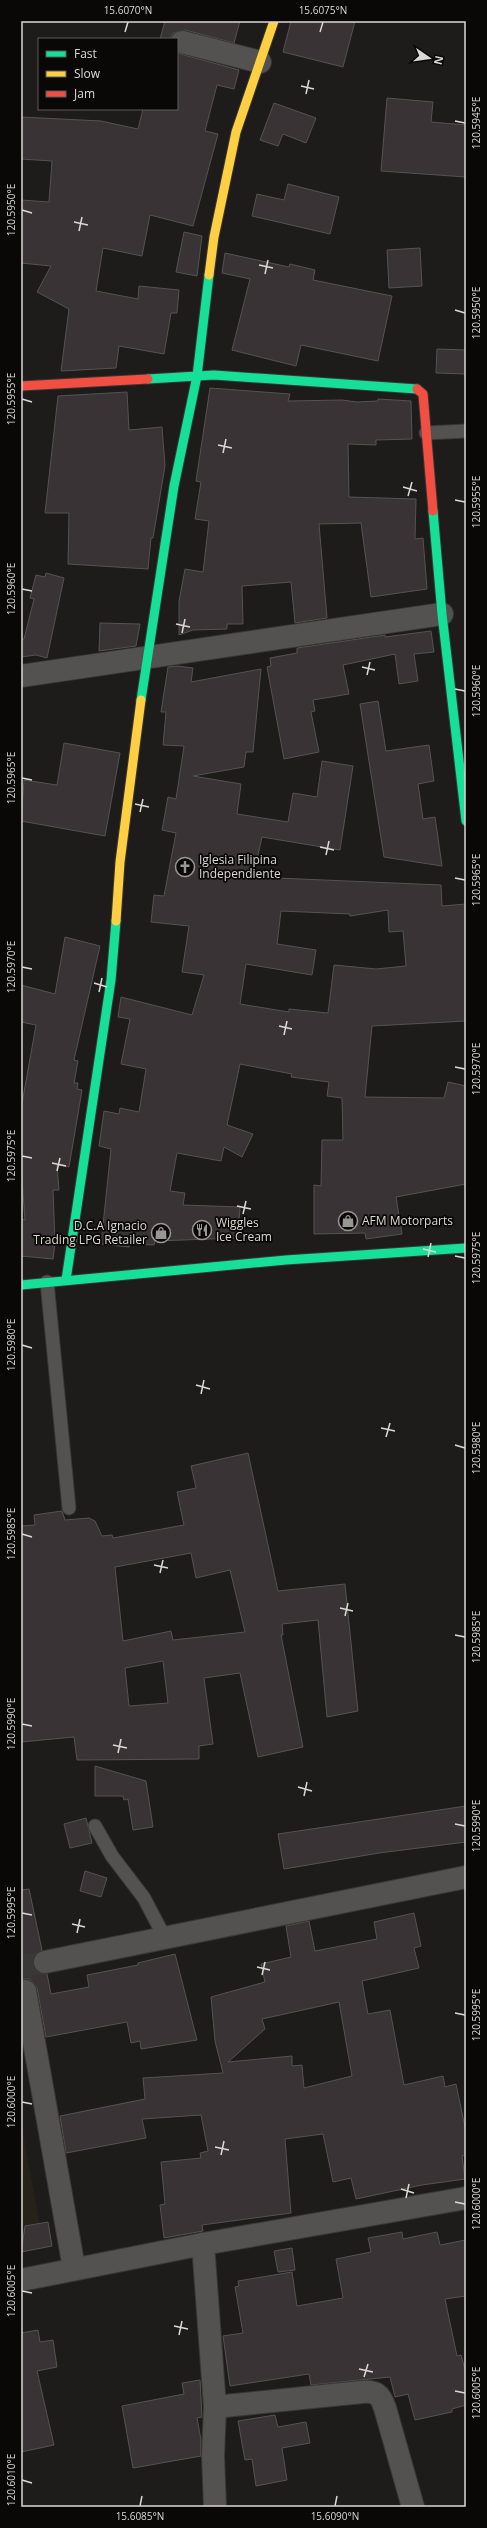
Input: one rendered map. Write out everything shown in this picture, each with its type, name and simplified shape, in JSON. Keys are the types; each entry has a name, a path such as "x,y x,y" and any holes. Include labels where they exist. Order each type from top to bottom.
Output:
{"street":[{"path":"66,1280 110,980 120,862 147,658 174,486 197,376 214,236 236,132 274,21"},
{"path":"182,42 260,62"},
{"path":"21,386 197,376 242,376 413,387 420,389 423,394 442,614 461,740 466,821"},
{"path":"21,676 442,614"},
{"path":"21,1285 286,1260 466,1248"},
{"path":"45,1962 466,1878"},
{"path":"25,1991 74,2268"},
{"path":"21,2280 74,2268 203,2244 466,2198"},
{"path":"203,2244 216,2407 213,2456 215,2507"},
{"path":"216,2407 362,2392 377,2393 380,2396 385,2408 413,2507"}],"lane":[{"path":"426,433 466,431"},
{"path":"47,1282 69,1508"},
{"path":"95,1826 112,1856 144,1898 165,1938"}],"shaded area":[{"path":"21,2122 41,2232 21,2235"}],"building":[{"path":"165,21 240,21 234,43 185,30 173,33 170,38 160,38"},
{"path":"291,21 355,21 343,67 283,52"},
{"path":"178,53 239,70 234,89 217,85 205,131 218,134 193,226 150,215 142,256 103,248 96,291 138,299 139,286 179,290 177,313 171,313 164,354 119,346 116,368 61,371 69,309 37,292 51,266 21,263 21,200 49,202 52,161 21,159 21,117 101,121 138,129 143,110 178,110"},
{"path":"387,98 433,102 431,122 466,125 466,177 381,171"},
{"path":"274,103 316,118 306,143 283,134 278,146 260,140"},
{"path":"288,184 339,197 330,234 252,216 257,194 284,200"},
{"path":"184,232 202,236 197,276 176,272"},
{"path":"420,248 422,286 389,288 387,250"},
{"path":"225,253 289,267 290,264 315,270 313,280 392,296 378,361 301,345 296,366 232,350 250,279 222,273"},
{"path":"437,349 466,350 466,374 436,373"},
{"path":"210,388 290,394 288,401 342,400 357,402 378,401 378,399 411,401 412,439 376,440 376,445 348,444 349,497 416,499 415,539 423,538 427,589 371,597 361,523 319,524 327,618 295,623 291,582 242,586 243,624 227,624 227,629 193,630 179,635 179,601 185,569 203,572 209,521 195,519 201,482 196,481"},
{"path":"127,392 129,430 162,427 165,466 153,538 151,538 148,569 68,564 69,513 45,513 58,396"},
{"path":"46,573 64,578 47,658 36,655 21,657 21,639 24,639 34,599 30,598 36,575 45,577"},
{"path":"100,623 140,624 136,646 99,651"},
{"path":"431,631 434,652 414,654 418,681 399,684 395,654 343,665 349,694 313,700 315,711 311,712 319,752 284,759 267,667 271,666 270,658 297,653 297,648 385,635 385,637"},
{"path":"177,666 193,668 191,682 261,669 253,752 246,752 244,767 193,776 241,784 237,814 288,822 293,793 317,797 322,761 353,766 340,850 262,837 253,877 441,885 442,906 466,904 466,1021 372,1026 365,1097 444,1098 448,1082 466,1086 466,1184 396,1197 402,1234 366,1239 365,1233 314,1234 314,1185 321,1186 322,1140 343,1140 342,1098 327,1096 329,1082 291,1077 292,1074 240,1064 227,1125 253,1134 242,1157 224,1147 221,1161 177,1153 170,1191 185,1193 183,1205 240,1207 238,1238 155,1241 154,1245 130,1244 129,1247 101,1244 111,1149 99,1146 104,1111 119,1114 120,1108 139,1112 146,1069 121,1064 130,1019 118,1017 121,997 192,1015 204,975 182,972 189,926 151,922 154,895 164,896 176,833 162,830 168,797 176,799 184,746 163,745 166,712 161,712 168,667","holes":["388,910 389,932 403,931 406,966 376,969 334,965 328,1013 289,1009 289,1012 240,1004 246,964 312,975 316,950 277,944 281,911 350,914 350,916"]},
{"path":"378,701 386,751 429,745 434,781 418,784 423,819 435,817 442,866 384,857 360,704"},
{"path":"64,743 120,753 105,836 21,821 24,780 57,785"},
{"path":"65,937 100,946 74,1060 78,1061 74,1083 78,1083 77,1089 82,1090 69,1167 57,1165 59,1190 53,1190 55,1243 53,1259 21,1256 21,1219 25,1220 21,1168 21,1109 36,1025 21,1022 21,985 55,994"},
{"path":"248,1453 278,1591 345,1584 358,1711 327,1717 318,1620 282,1624 283,1635 281,1635 303,1747 258,1757 240,1673 204,1678 213,1744 199,1746 199,1759 77,1760 74,1737 21,1742 21,1526 35,1525 34,1515 62,1511 65,1520 89,1518 95,1521 102,1536 112,1535 113,1538 184,1525 177,1492 196,1488 191,1466","holes":["191,1553 196,1578 230,1570 245,1632 173,1640 171,1631 123,1641 115,1567","163,1661 168,1703 129,1706 125,1668"]},
{"path":"95,1766 146,1781 153,1827 133,1830 128,1799 124,1800 123,1796 95,1796"},
{"path":"466,1806 466,1842 379,1853 284,1869 278,1834"},
{"path":"86,1818 92,1843 70,1848 64,1824"},
{"path":"85,1871 107,1878 101,1897 80,1891"},
{"path":"29,1889 42,1950 33,1958 33,1965 36,1971 47,1974 51,1994 89,1987 87,1975 138,1965 138,1963 175,1954 197,2040 141,2049 140,2041 131,2043 127,2022 46,2037 37,1988 30,1979 21,1979 21,1890"},
{"path":"414,1913 421,1946 414,1948 419,1968 362,1981 368,2014 390,2010 404,2085 443,2076 445,2087 456,2084 466,2132 466,2155 462,2156 465,2179 422,2185 356,2199 351,2178 333,2182 323,2134 285,2139 291,2213 202,2225 203,2231 164,2238 160,2205 165,2204 161,2162 201,2158 200,2153 208,2151 201,2115 142,2119 146,2138 66,2153 60,2116 145,2099 143,2078 223,2073 215,2041 211,1997 265,1982 261,1964 291,1957 286,1926 309,1921 315,1951 377,1939 374,1922","holes":["339,2002 352,2076 304,2088 302,2065 292,2066 292,2056 228,2062 265,2029 262,2019"]},
{"path":"48,2222 52,2246 21,2252 25,2226"},
{"path":"402,2232 403,2239 437,2232 440,2245 466,2240 466,2296 445,2299 457,2356 461,2355 466,2373 466,2405 452,2409 452,2412 415,2420 408,2394 395,2397 390,2377 311,2385 309,2374 230,2386 223,2336 243,2333 235,2287 239,2286 238,2281 292,2272 297,2306 343,2298 336,2259 371,2252 368,2238"},
{"path":"292,2248 295,2270 278,2272 274,2251"},
{"path":"38,2330 40,2342 53,2340 57,2367 37,2371 54,2445 21,2452 21,2333"},
{"path":"200,2380 202,2417 197,2418 201,2440 201,2456 133,2468 122,2406 184,2394 182,2383"},
{"path":"275,2415 278,2427 306,2422 310,2443 282,2448 287,2480 256,2486 252,2459 245,2460 238,2421"}],"tunnel":[{"path":"21,1966 45,1962"}],"traffic: fast":[{"path":"141,700 174,486 197,376 209,275"},
{"path":"148,379 214,375 417,389"},
{"path":"433,511 442,614 466,821"},
{"path":"66,1280 111,980 116,921"},
{"path":"21,1285 286,1260 466,1248"}],"traffic: slow":[{"path":"209,275 214,237 236,132 274,21"},
{"path":"116,921 120,862 141,700"}],"traffic: jam":[{"path":"21,386 148,379"},
{"path":"417,389 423,394 433,511"}],"place":[{"name":"Iglesia Filipina Independiente","path":"185,867"},
{"name":"AFM Motorparts","path":"348,1221"},
{"name":"Wiggles Ice Cream","path":"202,1230"},
{"name":"D.C.A Ignacio Trading LPG Retailer","path":"161,1233"}]}
